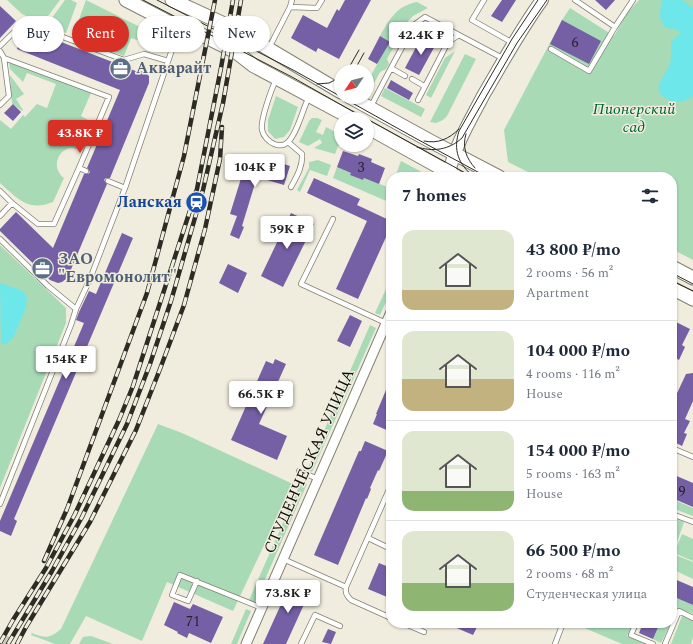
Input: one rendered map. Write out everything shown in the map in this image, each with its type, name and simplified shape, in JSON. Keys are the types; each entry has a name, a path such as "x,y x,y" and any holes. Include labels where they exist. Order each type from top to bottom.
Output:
{"main road":[{"path":"126,0 157,16"},
{"path":"172,0 213,25"},
{"path":"205,36 236,52 254,66 340,112"},
{"path":"270,50 334,88"},
{"path":"362,104 488,172"},
{"path":"374,131 444,172"},
{"path":"677,270 693,278"},
{"path":"677,291 693,299"}],"street":[{"path":"452,172 454,154 469,122 504,59 542,0"},
{"name":"СТУДЕНЧЕСКАЯ УЛИЦА","path":"246,644 386,323"}],"lane":[{"path":"270,41 290,8 292,0"},
{"path":"290,8 317,8 322,0"},
{"path":"484,0 472,20 513,44"},
{"path":"575,0 615,26"},
{"path":"551,49 589,71 615,26 633,0"},
{"path":"370,109 414,25 425,17 504,59"},
{"path":"0,46 12,34"},
{"path":"418,100 448,42 459,35"},
{"path":"64,37 124,60 144,54 168,61"},
{"path":"0,51 4,58 9,96 0,105"},
{"path":"0,504 125,188 171,52"},
{"path":"0,191 38,224 54,224 109,97 4,58"},
{"path":"391,68 405,76"},
{"path":"277,78 272,88 262,123 262,131 271,143 278,146 288,142 294,134 310,96"},
{"path":"412,80 424,86"},
{"path":"288,142 302,154 300,168 291,187"},
{"path":"78,168 86,172"},
{"path":"108,181 125,188"},
{"path":"0,216 12,203"},
{"path":"333,219 302,284 386,323"},
{"path":"0,240 48,286 76,309"},
{"path":"677,450 693,457"},
{"path":"299,471 318,480"},
{"path":"386,500 346,587 347,597 351,600 386,616"},
{"path":"677,516 693,522"},
{"path":"368,538 386,547"},
{"path":"283,559 346,587"},
{"path":"196,581 188,601 172,595 180,575 196,581 262,608"},
{"path":"677,616 679,611 693,618"},
{"path":"301,644 315,615 340,626"},
{"path":"415,628 424,632"},
{"path":"555,644 562,628"},
{"path":"634,628 631,634 653,644"},
{"path":"666,644 672,628"}],"green space":[{"path":"7,0 60,0 48,16 26,16"},
{"path":"65,0 71,0 77,3 66,33 64,32 64,16 53,16"},
{"path":"86,0 118,16 80,16"},
{"name":"Пионерский сад","path":"639,0 693,0 693,260 677,252 677,172 528,172 508,162 504,130 562,20 570,8 614,36 628,12"},
{"path":"417,2 428,8 413,16 408,21 387,59 389,64 386,69 380,72 374,83 374,70 389,42 380,36 394,14 410,4"},
{"path":"129,22 137,26 137,40 131,38 129,43"},
{"path":"455,51 431,98 426,95 445,58"},
{"path":"114,52 126,52 124,56"},
{"path":"465,54 476,59 447,116 443,120 436,123 430,122"},
{"path":"9,62 91,93 81,116 88,120 76,149 66,149 62,152 57,162 59,173 64,178 53,202 44,205 30,205 18,199 0,183 0,120 11,129 23,115 25,117 37,104 47,108 56,84 27,73 23,82 10,69"},
{"path":"10,75 24,94 16,99 23,110 22,111 12,103"},
{"path":"385,88 425,109 421,117 381,96"},
{"path":"276,96 298,107 290,130 284,137 275,139 268,131 268,120"},
{"path":"312,118 322,120 316,132 323,135 326,127 334,131 335,154 314,148 322,143 320,139 308,146 299,142 309,121"},
{"path":"318,160 331,165 327,176 310,170 300,192 297,190 309,168 309,162"},
{"path":"401,161 421,172 397,172"},
{"path":"337,167 363,180 364,178 386,186 386,201 333,178"},
{"path":"0,245 66,308 66,323 0,488"},
{"path":"386,289 386,302 380,315 375,313"},
{"path":"370,325 376,328 312,472 307,470"},
{"path":"158,424 182,433 293,484 233,611 167,582 142,641 86,616 70,644 55,644 31,635 32,633 48,637 61,629"},
{"path":"301,482 307,484 255,602 249,600"},
{"path":"677,501 693,508 693,516 677,510"},
{"path":"677,519 684,522 677,542"},
{"path":"682,534 693,539 693,561 677,554 677,546"},
{"path":"677,556 693,562 693,579 677,571"},
{"path":"677,598 693,605 693,614 678,608 677,610"},
{"path":"246,609 251,611 237,644 231,644"},
{"path":"682,616 693,621 693,637 691,644 671,644"},
{"path":"585,628 631,628 627,636 645,644 622,644"},
{"path":"658,628 668,628 661,643 653,639"},
{"path":"91,636 113,644 79,644 83,637"}],"water":[{"path":"663,0 682,0 693,8 693,96 676,102 663,96 659,89 659,84 670,63 671,41 680,34 678,30 665,27 660,18 661,2"},
{"path":"0,283 21,290 27,297 26,308 14,336 9,342 1,345"}],"building":[{"path":"345,0 371,0 339,59 318,48 316,52 291,38 303,15 327,28 337,9 339,11"},
{"path":"502,0 516,0 502,22 491,16"},
{"path":"595,0 615,0 606,10"},
{"path":"0,6 12,17 12,25 0,38"},
{"path":"562,20 601,41 589,64 550,44"},
{"path":"380,36 390,42 377,64 368,59"},
{"path":"422,36 436,44 419,75 405,68"},
{"path":"64,43 72,46 72,52 87,52 138,72 144,71 149,76 149,83 110,178 106,178 104,180 107,184 67,279 58,283 50,280 0,231 0,229 16,212 53,248 84,174 88,174 90,172 87,168 120,90 25,52 64,52"},
{"path":"391,80 413,93 409,100 387,88"},
{"path":"13,104 21,112 13,121 4,113"},
{"path":"343,152 346,152 358,156 359,154 372,159 371,162 385,168 379,184 364,178 363,180 350,175 351,173 337,167"},
{"path":"259,156 290,166 284,185 257,177 242,226 244,227 239,239 230,235 237,216 230,214 243,172 252,175"},
{"path":"314,178 360,199 357,205 386,219 386,237 358,299 336,289 367,221 307,193"},
{"path":"291,213 314,224 283,287 261,276"},
{"path":"122,233 133,238 14,519 17,521 11,536 0,531 0,521 84,323 76,320 79,312 89,291 96,294"},
{"path":"228,264 247,273 238,293 219,283"},
{"path":"350,315 362,321 350,347 337,341"},
{"path":"677,322 690,329 682,345 685,347 679,360 677,359"},
{"path":"275,359 286,364 259,424 287,436 277,460 231,440 266,361 273,364"},
{"path":"693,373 693,401 685,419 690,421 684,433 687,434 682,446 677,444 677,393 686,374"},
{"path":"386,390 386,430 373,424"},
{"path":"365,441 386,450 386,455 370,488 371,489 367,499 366,498 338,565 314,555 359,451 361,451"},
{"path":"677,476 693,483 693,507 677,500"},
{"path":"379,563 386,566 386,597 368,589"},
{"path":"292,580 311,589 286,644 263,644"},
{"path":"677,580 693,587 693,605 677,598"},
{"path":"174,602 190,609 193,604 223,617 211,643 189,633 187,638 164,625"},
{"path":"457,628 476,628 473,635"},
{"path":"641,628 658,628 653,639 639,633"},
{"path":"328,629 336,632 331,644 322,642"}],"tunnel":[{"path":"0,640 10,644"}],"tram line":[{"path":"143,0 292,77 354,112"},
{"path":"157,0 295,71 478,172"},
{"path":"469,172 464,167 458,156 457,138 459,131 512,39 538,0"},
{"path":"417,147 423,149 441,149 452,145 462,138 517,43 547,0"},
{"path":"351,64 359,50"},
{"path":"358,64 364,53"},
{"path":"317,84 329,83 334,80"},
{"path":"374,123 464,172"},
{"path":"424,141 434,142 443,140 451,136 459,129"},
{"path":"466,134 464,143 466,152 469,160 475,168"},
{"path":"677,276 693,284"},
{"path":"677,283 693,291"}],"railway":[{"path":"44,561 67,509 147,293 184,156 215,0"},
{"path":"0,643 46,568 75,514 119,420 133,386 197,189 233,0"},
{"path":"8,644 52,571 82,517 127,424 150,364 171,301 203,190 223,103 241,0"},
{"path":"17,644 90,522 136,430 184,305 205,229 220,159 222,127"}],"place":[{"name":"Акварайт","path":"120,68"},
{"name":"Ланская","path":"197,202"},
{"name":"ЗАО \"Евромонолит\"","path":"43,268"}]}
